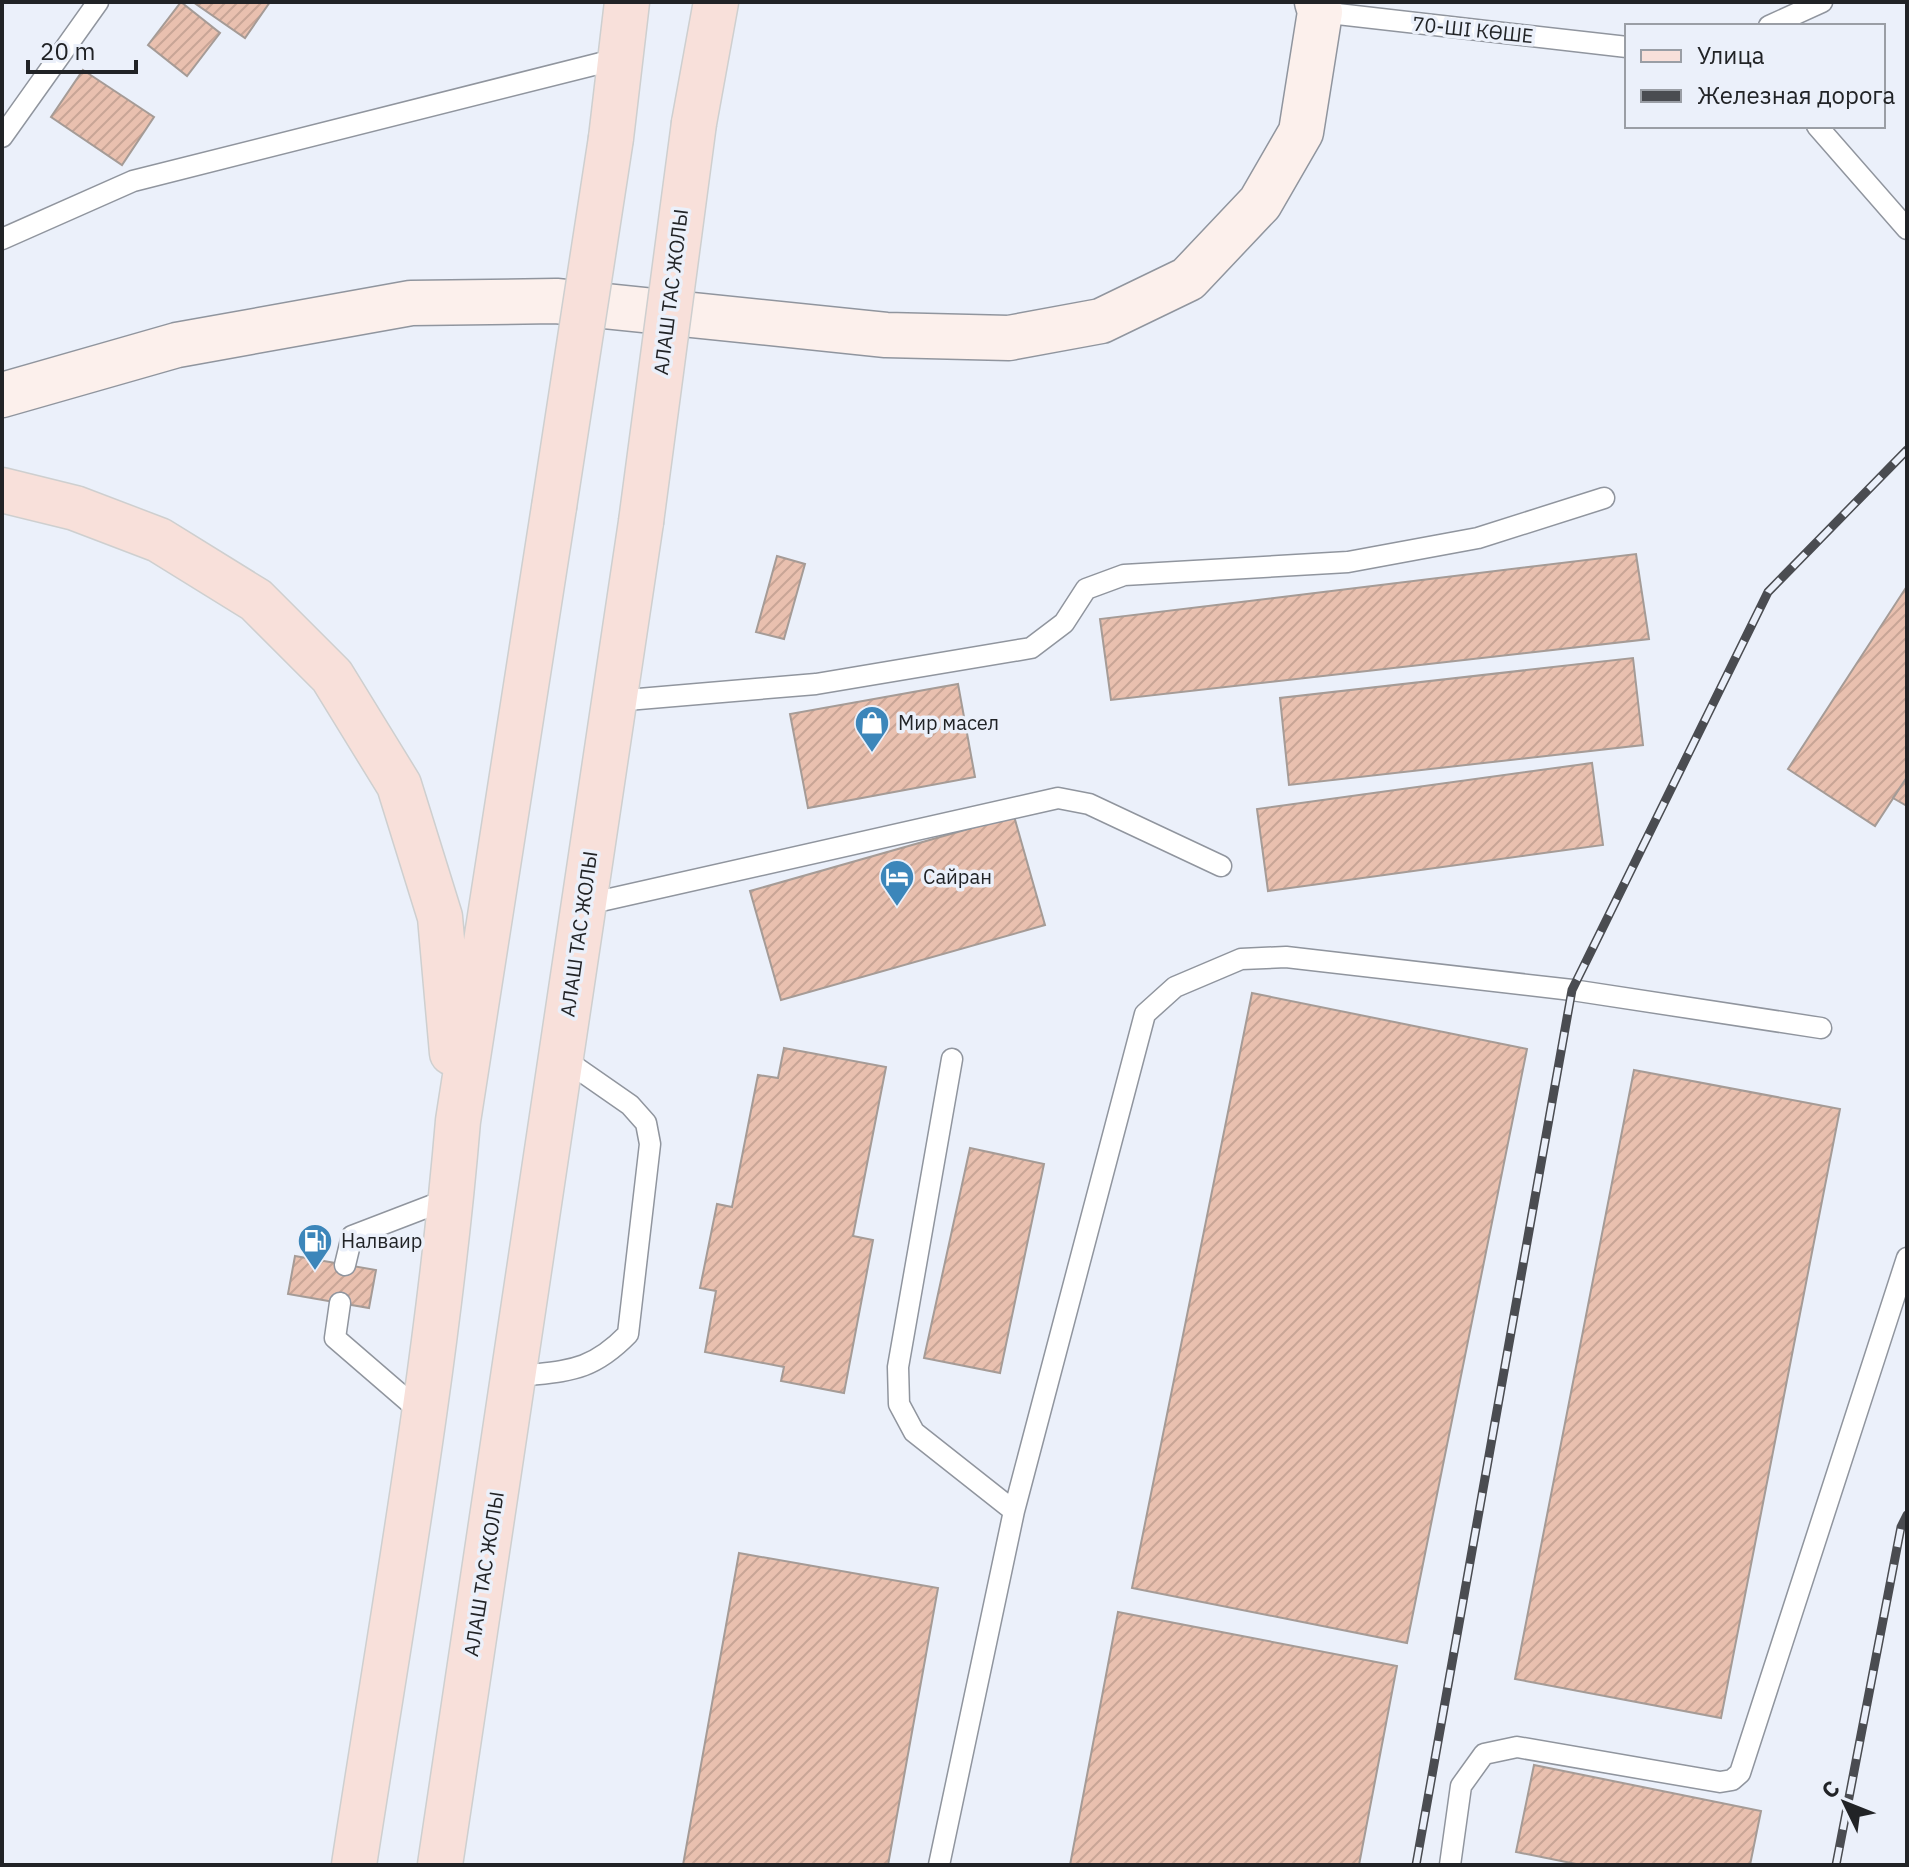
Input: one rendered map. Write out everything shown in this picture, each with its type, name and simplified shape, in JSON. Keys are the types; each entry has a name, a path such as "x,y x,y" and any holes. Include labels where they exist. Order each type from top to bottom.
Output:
{"main road":[{"path":"354,1865 424,1416 458,1121 611,138 626,4"},
{"path":"2,395 177,345 411,303 556,301 886,335 1009,338 1101,321 1188,279 1260,203 1301,132 1318,7"},
{"name":"АЛАШ ТАС ЖОЛЫ","path":"440,1865 615,701 694,123 719,11"},
{"path":"2,490 75,508 159,540 256,600 332,676 399,785 440,917 458,1121"}],"lane":[{"path":"2,137 98,2"},
{"path":"1773,24 1822,2"},
{"name":"70-ШІ КӨШЕ","path":"1318,7 1625,47"},
{"path":"2,239 133,181 621,58"},
{"path":"1819,128 1907,229"},
{"path":"615,701 816,684 1031,648 1064,623 1086,589 1124,575 1348,562 1478,538 1604,498"},
{"path":"583,905 1058,798 1089,804 1221,866"},
{"path":"939,1865 1014,1511 1145,1014 1175,987 1241,959 1286,957 1572,990 1821,1028"},
{"path":"513,1377 579,1368 607,1355 628,1334 650,1144 646,1123 630,1105 561,1057"},
{"path":"952,1059 898,1367 899,1404 914,1432 1014,1511"},
{"path":"345,1265 352,1236 451,1198"},
{"path":"1450,1865 1461,1786 1484,1754 1517,1747 1720,1782 1732,1780 1740,1773 1907,1258"},
{"path":"340,1303 335,1338 424,1416"}],"building":[{"path":"181,2 220,33 187,76 148,45"},
{"path":"193,2 270,2 245,38"},
{"path":"83,70 154,117 122,165 51,117"},
{"path":"1636,554 1649,639 1111,700 1100,619"},
{"path":"777,556 805,564 784,639 756,632"},
{"path":"1907,586 1907,777 1875,826 1788,769"},
{"path":"1633,658 1643,745 1289,785 1280,698"},
{"path":"958,684 975,777 808,808 790,714"},
{"path":"1592,763 1603,845 1268,891 1257,809"},
{"path":"1907,777 1907,806 1893,798"},
{"name":"Сайран","path":"1014,816 1045,925 781,1000 750,891"},
{"path":"1252,993 1527,1049 1407,1643 1132,1588"},
{"path":"784,1048 886,1067 853,1236 873,1240 844,1393 781,1381 784,1367 705,1352 716,1291 700,1288 717,1204 732,1207 758,1075 778,1078"},
{"path":"1634,1070 1840,1109 1721,1718 1515,1679"},
{"path":"970,1148 1044,1164 1000,1373 924,1358"},
{"path":"295,1256 376,1270 369,1308 288,1294"},
{"path":"739,1553 938,1588 888,1865 683,1865"},
{"path":"1118,1612 1397,1666 1359,1865 1070,1865"},
{"path":"1534,1765 1761,1811 1750,1865 1581,1865 1516,1852"}],"railway":[{"path":"1416,1865 1572,990 1768,592 1907,450"},
{"path":"1836,1865 1901,1527 1907,1515"}],"place":[{"name":"Мир масел","path":"872,754"},
{"name":"Сайран","path":"897,908"},
{"name":"Налваир","path":"315,1272"}]}
